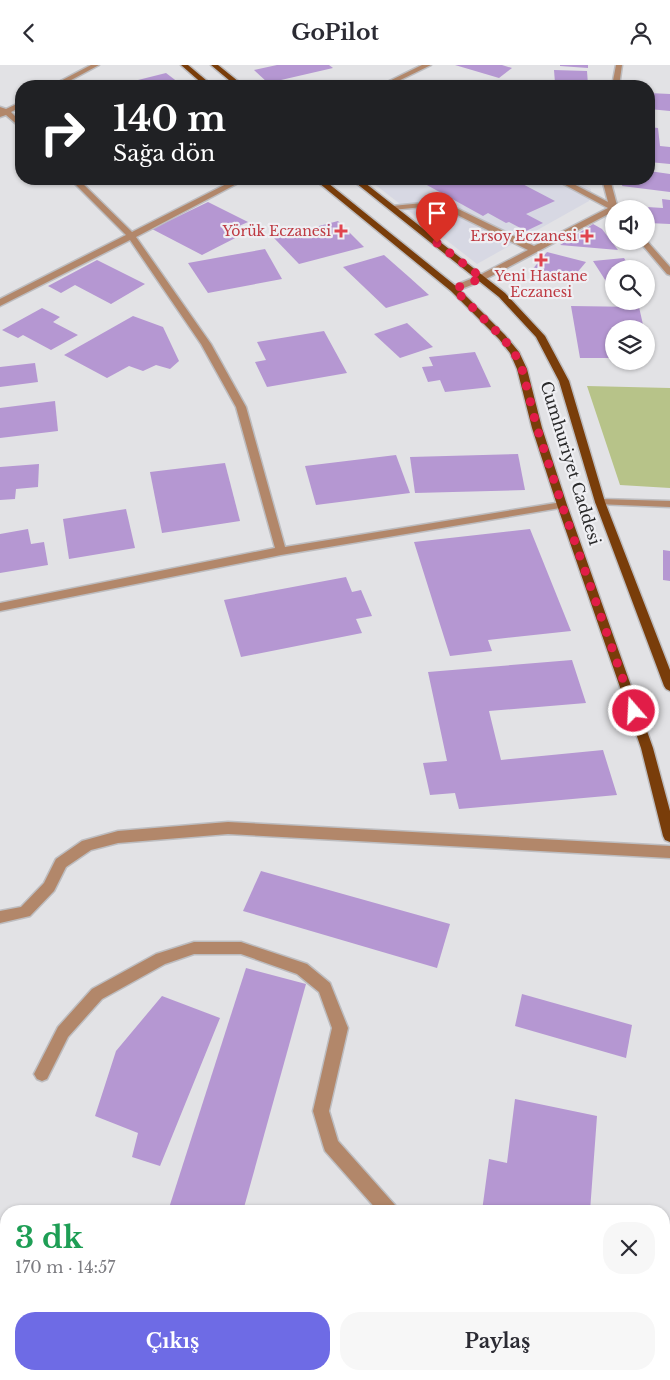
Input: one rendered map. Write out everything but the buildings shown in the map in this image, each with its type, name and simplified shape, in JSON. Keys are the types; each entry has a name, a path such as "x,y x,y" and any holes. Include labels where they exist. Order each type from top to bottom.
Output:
{"main road":[{"path":"184,65 202,80"},
{"path":"214,65 233,80"},
{"name":"Cumhuriyet Caddesi","path":"325,185 454,289 502,337 514,352 522,369 537,428 562,505 647,748 670,836"},
{"name":"Cumhuriyet Caddesi","path":"363,185 502,295 540,336 564,381 600,501 670,686"}],"street":[{"path":"67,80 96,65"},
{"path":"397,80 428,65"},
{"path":"617,80 620,65"},
{"path":"2,112 15,107"},
{"path":"2,112 15,122"},
{"path":"80,185 131,236 206,344 240,407 281,551"},
{"path":"0,303 230,185"},
{"path":"570,185 605,203"},
{"path":"608,185 612,200"},
{"path":"392,208 423,205 445,206 535,250"},
{"path":"454,289 482,278 605,213"},
{"path":"651,250 670,272"},
{"path":"600,501 670,504"},
{"path":"0,607 281,551 562,505"},
{"path":"0,917 25,912 49,887 61,863 87,845 118,837 228,829 670,852"},
{"path":"42,1074 63,1032 97,994 161,959 194,948 241,948 302,969 325,988 340,1028 321,1111 331,1145 384,1205"}],"shaded area":[{"path":"376,185 583,185 591,189 589,201 477,264"}],"green space":[{"path":"587,386 670,388 670,488 620,485"}],"place":[{"name":"Yörük Eczanesi","path":"341,231"},
{"name":"Ersoy Eczanesi","path":"587,236"},
{"name":"Yeni Hastane Eczanesi","path":"541,260"}],"route":[{"path":"437,243 482,278 454,289 502,337 514,352 522,369 537,428 562,505 634,711"}]}
